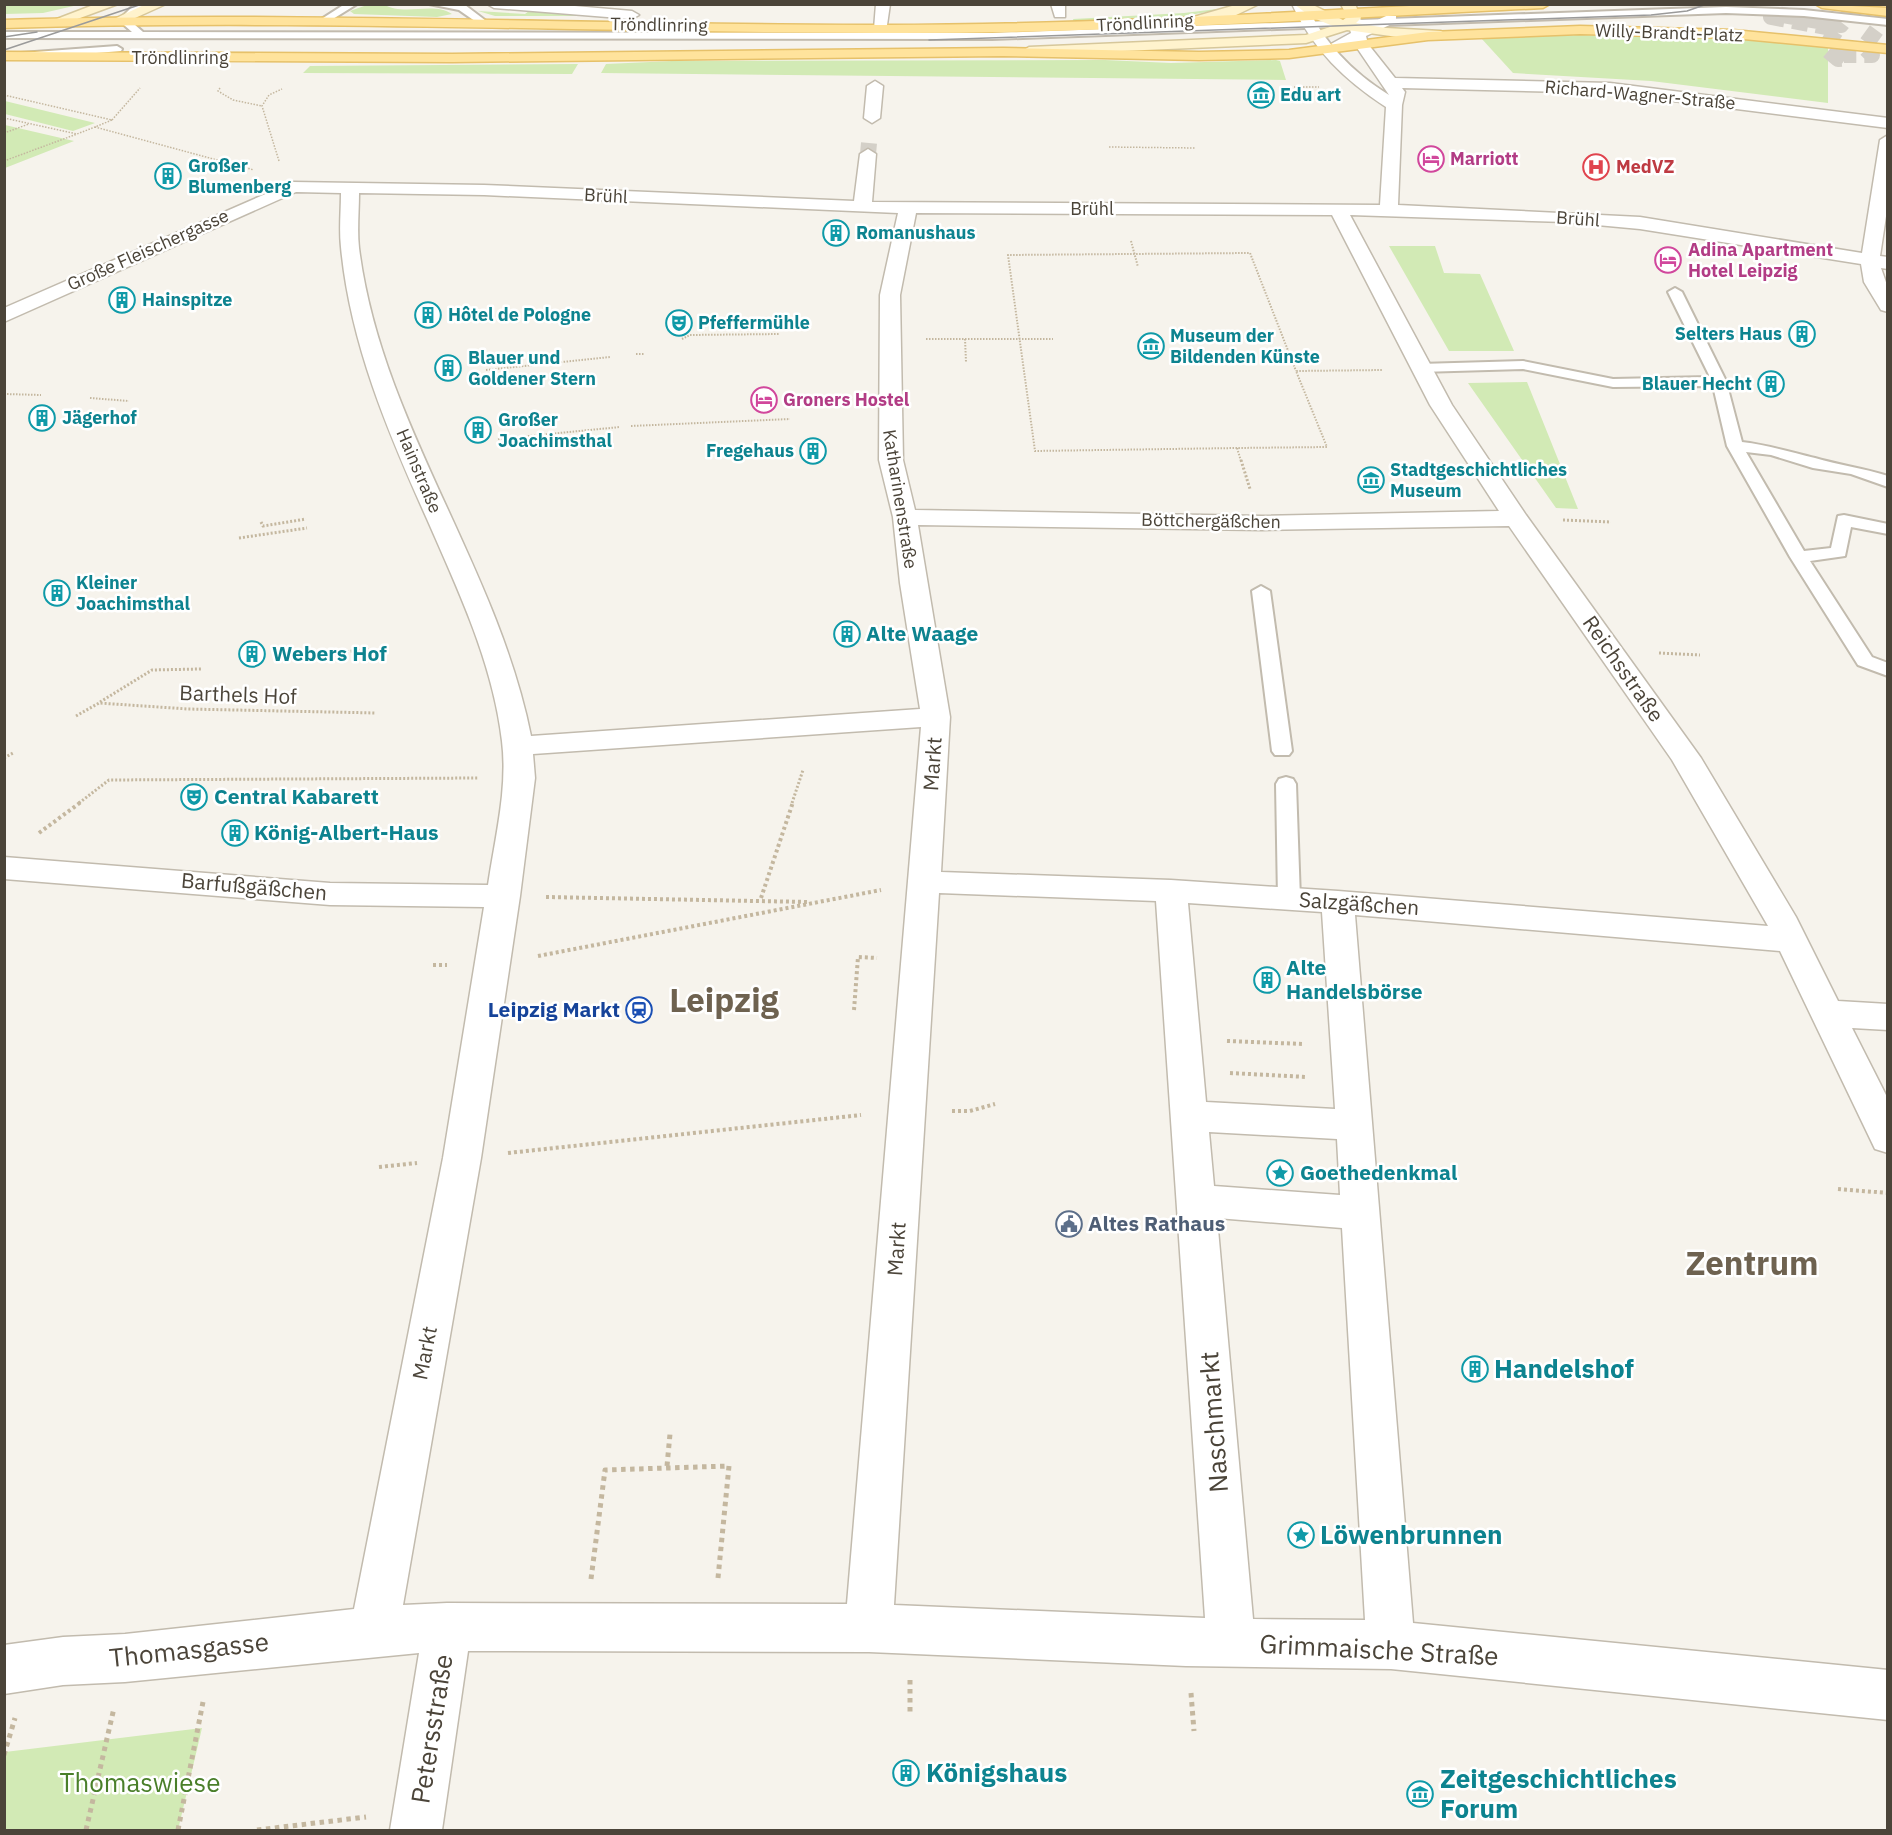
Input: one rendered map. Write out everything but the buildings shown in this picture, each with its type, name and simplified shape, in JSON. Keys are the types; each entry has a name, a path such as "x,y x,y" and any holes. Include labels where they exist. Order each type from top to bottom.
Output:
{"main road":[{"path":"56,22 111,4"},
{"path":"13,57 48,48 137,16 159,4"},
{"path":"1195,21 1227,14 1252,4"},
{"path":"1340,25 1397,26 1430,7 1465,8 1543,4"},
{"path":"1826,5 1883,11"},
{"name":"Tröndlinring","path":"6,34 56,22 137,16 485,24 631,14 878,35 992,28 1280,17 1340,25"},
{"path":"1340,25 1397,26"},
{"name":"Tröndlinring","path":"1004,52 1166,57 1273,55 1325,49 1340,25"},
{"name":"Tröndlinring","path":"13,57 453,58 1004,52 1279,41 1340,25"},
{"name":"Willy-Brandt-Platz","path":"1397,26 1445,35 1610,30 1733,34 1887,49"}],"street":[{"name":"Tröndlinring","path":"494,4 631,14"},
{"path":"878,35 883,4"},
{"name":"Tröndlinring","path":"1262,18 1340,25"},
{"path":"1340,25 1397,26 1378,66"},
{"path":"1340,25 1325,49 1343,69 1394,105"},
{"path":"1340,25 1392,83 1398,96 1394,105 1389,210"},
{"name":"Richard-Wagner-Straße","path":"1392,83 1610,88 1887,123"},
{"path":"862,207 875,86"},
{"path":"1887,140 1879,261 1874,282 1887,306"},
{"name":"Brühl","path":"293,187 484,190 908,208 1339,212 1389,210 1640,224 1879,261"},
{"name":"Große Fleischergasse","path":"4,316 293,187"},
{"name":"Hainstraße","path":"351,189 350,245 357,291 370,346 408,449 480,613 499,669 519,746"},
{"name":"Katharinenstraße","path":"908,208 890,295 891,460 905,517 934,703"},
{"name":"Reichsstraße","path":"1339,212 1420,368 1516,518 1686,758 1791,939 1887,1138"},
{"name":"Böttchergäßchen","path":"905,517 1262,523 1516,518"},
{"name":"Markt","path":"374,1631 462,1158 491,965 504,896 520,778 519,746 934,703 926,882 869,1628"},
{"name":"Barfußgäßchen","path":"4,868 330,894 504,896"},
{"name":"Salzgäßchen","path":"926,882 1171,891 1338,902 1791,939"},
{"name":"Naschmarkt","path":"1171,891 1231,1643"},
{"path":"1338,902 1356,1125 1359,1213 1391,1645"},
{"path":"1828,1013 1887,1017"},
{"path":"1190,1116 1356,1125"},
{"path":"1197,1201 1359,1213"},
{"path":"374,1631 447,1627 869,1628"},
{"name":"Petersstraße","path":"418,1820 447,1627"},
{"name":"Grimmaische Straße","path":"869,1628 1231,1643 1391,1645 1887,1695"},
{"name":"Thomasgasse","path":"4,1670 63,1661 125,1658 374,1631"}],"lane":[{"path":"325,20 353,4"},
{"path":"433,4 462,7 471,16 485,24"},
{"path":"1752,4 1764,10 1819,26"},
{"path":"1780,4 1887,24"},
{"path":"1862,4 1883,11"},
{"path":"1464,25 1764,10"},
{"path":"1397,26 1644,12 1764,10 1887,24"},
{"path":"79,36 137,16 223,34"},
{"path":"137,16 147,28 165,32 223,34 878,35 1060,40 1340,25"},
{"path":"137,16 196,38"},
{"path":"1786,17 1887,24"},
{"path":"1786,17 1881,36"},
{"path":"1397,26 1661,24 1770,26"},
{"path":"1610,30 1661,24"},
{"path":"6,34 196,38 767,39"},
{"path":"13,57 48,48 140,45 637,45 878,35"},
{"path":"13,57 108,49 627,49 878,35"},
{"path":"706,46 745,54"},
{"path":"1675,291 1719,381 1736,446 1799,556 1865,661 1887,670"},
{"path":"1420,368 1523,365 1613,383 1685,384 1719,381"},
{"path":"1736,446 1773,450 1813,463 1854,470 1887,482"},
{"path":"1799,556 1839,552 1844,520 1887,529"},
{"path":"1262,591 1282,751"},
{"path":"1287,784 1289,899"}],"path":[{"path":"223,81 218,91 232,100 262,106"},
{"path":"4,161 112,120 141,88"},
{"path":"262,106 269,95 285,88"},
{"path":"4,94 112,120"},
{"path":"262,106 275,143 280,166"},
{"path":"4,118 77,134"},
{"path":"4,133 30,123"},
{"path":"95,127 260,172"},
{"path":"1109,147 1195,148"},
{"path":"1129,233 1138,267"},
{"path":"1250,253 1327,447 1035,451 1020,339 1008,255 1250,253"},
{"path":"682,339 690,335 780,334"},
{"path":"890,339 1053,339"},
{"path":"965,339 966,362"},
{"path":"636,354 645,354"},
{"path":"486,370 610,357"},
{"path":"1296,371 1420,368"},
{"path":"4,394 41,395"},
{"path":"90,398 129,401"},
{"path":"631,426 790,419"},
{"path":"498,439 620,427"},
{"path":"1237,448 1262,523"},
{"path":"261,522 263,526 306,519"},
{"path":"239,538 307,528"},
{"path":"80,607 100,604"},
{"path":"296,658 370,649"},
{"name":"Barthels Hof","path":"76,717 152,670 201,669"},
{"name":"Barthels Hof","path":"99,703 188,709 376,713"},
{"path":"4,758 13,753"},
{"path":"761,898 803,770"},
{"path":"33,837 109,780 520,778"},
{"path":"491,965 926,882"},
{"path":"504,896 819,902"},
{"path":"854,1010 857,969"},
{"path":"1227,1041 1308,1045"},
{"path":"1184,1071 1352,1079"},
{"path":"970,1112 995,1104"},
{"path":"462,1158 908,1110"},
{"path":"1838,1190 1887,1193"},
{"path":"667,1466 670,1434"},
{"path":"584,1627 605,1470 667,1466 729,1466 728,1501 712,1628"},
{"path":"178,1830 197,1731"},
{"path":"86,1830 108,1736"},
{"path":"257,1830 418,1820"}],"green space":[{"path":"383,4 400,9 444,10 452,14 437,17 354,14 350,11 367,5"},
{"path":"4,5 78,5 43,13 5,14"},
{"path":"533,8 604,16 495,16 478,11 525,14"},
{"path":"1224,9 1178,17 1074,22 1073,19 1184,13"},
{"path":"1578,35 1755,40 1828,47 1828,103 1651,81 1513,73 1481,38"},
{"path":"1105,60 1171,63 1276,60 1280,61 1286,80 601,73 606,64 672,61"},
{"path":"578,64 572,74 303,73 310,66"},
{"path":"5,101 95,123 73,131 5,114"},
{"path":"5,125 74,141 5,168"},
{"path":"1389,246 1435,246 1444,273 1480,274 1514,351 1449,351"},
{"path":"1527,382 1578,509 1556,508 1468,383"},
{"name":"Thomaswiese","path":"202,1728 178,1830 5,1830 5,1752"}],"tunnel":[{"path":"1857,4 1841,25 1777,14 1771,17 1837,29 1825,48 1838,59 1848,58 1844,55 1872,55 1864,47 1888,14"},
{"path":"868,154 869,143"}],"tram line":[{"path":"4,50 142,4"},
{"path":"929,40 1651,15 1687,11 1707,4"},
{"path":"4,37 37,32"}],"place":[{"name":"Edu art","path":"1261,95"},
{"name":"Marriott","path":"1431,159"},
{"name":"MedVZ","path":"1596,167"},
{"name":"Großer Blumenberg","path":"168,176"},
{"name":"Romanushaus","path":"836,233"},
{"name":"Adina Apartment Hotel Leipzig","path":"1668,260"},
{"name":"Hainspitze","path":"122,300"},
{"name":"Hôtel de Pologne","path":"428,315"},
{"name":"Pfeffermühle","path":"679,323"},
{"name":"Selters Haus","path":"1802,334"},
{"name":"Museum der Bildenden Künste","path":"1151,346"},
{"name":"Blauer und Goldener Stern","path":"448,368"},
{"name":"Blauer Hecht","path":"1771,384"},
{"name":"Groners Hostel","path":"764,400"},
{"name":"Jägerhof","path":"42,418"},
{"name":"Großer Joachimsthal","path":"478,430"},
{"name":"Fregehaus","path":"813,451"},
{"name":"Stadtgeschichtliches Museum","path":"1371,480"},
{"name":"Kleiner Joachimsthal","path":"57,593"},
{"name":"Alte Waage","path":"847,634"},
{"name":"Webers Hof","path":"252,654"},
{"name":"Central Kabarett","path":"194,797"},
{"name":"König-Albert-Haus","path":"235,833"},
{"name":"Alte Handelsbörse","path":"1267,980"},
{"name":"Leipzig Markt","path":"639,1010"},
{"name":"Goethedenkmal","path":"1280,1173"},
{"name":"Altes Rathaus","path":"1069,1224"},
{"name":"Handelshof","path":"1475,1369"},
{"name":"Löwenbrunnen","path":"1301,1535"},
{"name":"Königshaus","path":"906,1773"},
{"name":"Zeitgeschichtliches Forum","path":"1420,1794"}],"district":[{"name":"Leipzig","path":"724,1000"},
{"name":"Zentrum","path":"1752,1263"}]}
